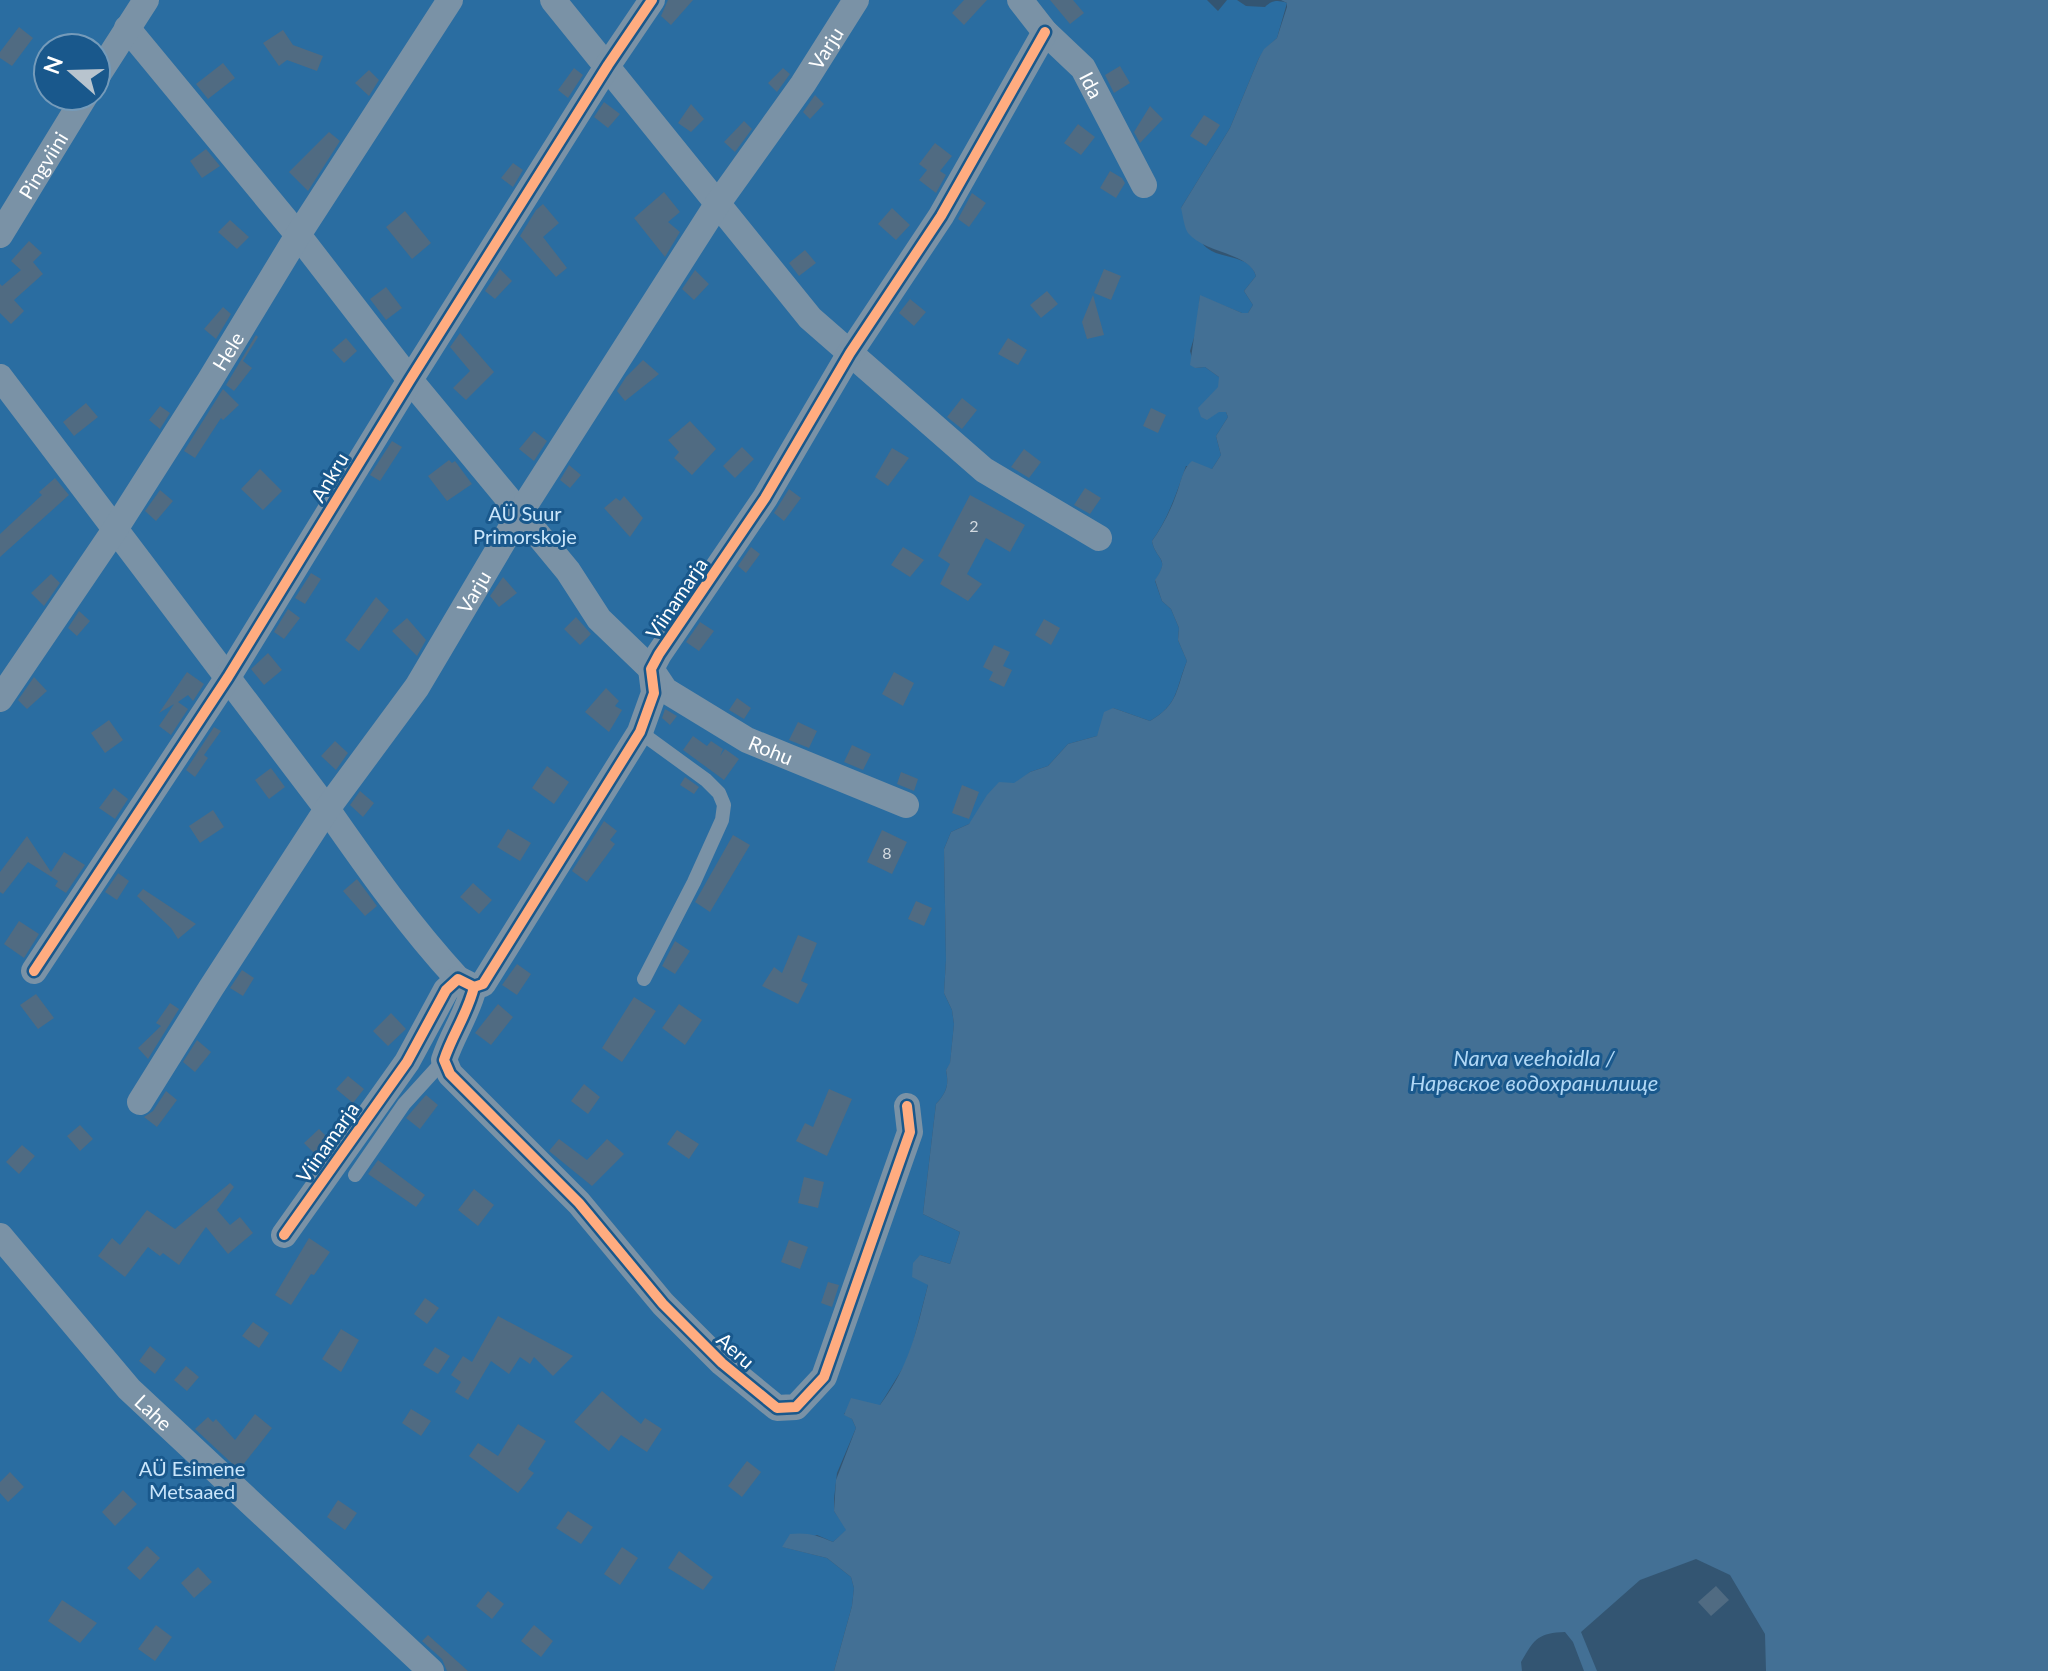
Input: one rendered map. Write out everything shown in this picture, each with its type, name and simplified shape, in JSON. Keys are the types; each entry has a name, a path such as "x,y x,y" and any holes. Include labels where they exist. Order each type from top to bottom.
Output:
{"street":[{"path":"112,52 146,0"},
{"name":"Hele","path":"0,699 114,531 298,235 450,0"},
{"path":"553,0 810,318 984,470 1099,538"},
{"name":"Ankru","path":"34,971 228,677 410,380 652,0"},
{"name":"Varju","path":"140,1102 327,809 417,687 520,513 718,203 803,84 856,0"},
{"name":"Ida","path":"1020,0 1045,32 1083,68 1144,185"},
{"name":"Rohu","path":"127,28 568,571 599,619 651,669 665,690 747,740 906,805"},
{"name":"Viinamarja","path":"284,1235 407,1062 446,990 466,983 483,984 640,732 654,693 651,669 765,498 850,353 941,216 1045,32"},
{"name":"Pingviini","path":"0,235 75,112"},
{"path":"0,377 327,809 370,871 434,953 466,983 467,1008 449,1042 444,1060"},
{"name":"Aeru","path":"444,1060 450,1074 579,1203 663,1304 722,1363 777,1408 796,1407 824,1377 910,1132 907,1106"},
{"name":"Lahe","path":"0,1236 129,1389 431,1671"}],"lane":[{"path":"640,732 706,780 719,793 724,805 722,820 694,882 644,979"},
{"path":"355,1175 404,1104 444,1060"}],"green space":[{"name":"AÜ Suur Primorskoje","path":"0,0 1207,0 1218,11 1227,0 1237,0 1246,6 1265,7 1275,1 1287,3 1277,38 1259,58 1230,128 1181,208 1207,248 1248,264 1256,276 1244,291 1253,305 1248,313 1200,296 1190,351 1195,368 1205,367 1219,377 1219,412 1226,412 1228,417 1216,436 1221,455 1212,469 1186,466 1176,495 1152,541 1162,563 1155,581 1162,601 1171,609 1179,628 1178,640 1187,661 1175,696 1166,709 1150,721 1113,708 1097,736 1068,744 1048,766 1030,772 969,824 951,832 944,849 944,993 954,1024 946,1088 936,1104 923,1214 960,1232 950,1264 920,1255 928,1285 909,1358 880,1405 849,1408 844,1414 852,1419 856,1428 837,1473 834,1511 847,1530 833,1542 817,1535 783,1547 827,1558 851,1577 854,1588 852,1606 834,1671 0,1671"}],"water":[{"name":"Narva veehoidla / Нарвское водохранилище","path":"1281,0 2048,0 2048,1671 1766,1671 1765,1634 1730,1575 1696,1559 1640,1580 1581,1632 1597,1671 1584,1671 1573,1642 1565,1632 1537,1639 1521,1662 1522,1671 834,1671 852,1606 854,1588 851,1577 827,1558 782,1547 790,1534 812,1535 833,1542 846,1530 834,1511 836,1480 856,1428 852,1419 844,1415 851,1398 880,1405 890,1390 911,1348 928,1285 912,1277 913,1263 920,1255 950,1264 960,1232 923,1214 936,1104 946,1088 954,1024 944,993 944,849 951,832 969,824 999,782 1014,783 1030,772 1048,766 1068,744 1097,736 1104,712 1113,708 1150,721 1172,702 1175,695 1187,661 1178,640 1179,628 1171,609 1162,601 1155,580 1162,563 1152,541 1174,501 1189,464 1192,461 1212,469 1221,455 1216,436 1228,417 1226,412 1219,412 1207,420 1201,417 1198,408 1218,387 1219,377 1205,367 1190,365 1200,295 1248,313 1253,305 1244,291 1256,276 1245,262 1195,240 1187,231 1181,208 1230,128 1264,49 1277,38 1287,7 1287,3"}],"building":[{"path":"668,0 693,0 671,25 661,16"},
{"path":"964,0 987,0 964,25 952,13"},
{"path":"1050,0 1073,0 1084,13 1070,24"},
{"path":"19,27 32,37 12,66 0,58 0,52"},
{"path":"283,30 293,45 323,56 317,71 287,60 279,66 263,43"},
{"path":"223,63 235,78 208,99 196,84"},
{"path":"1120,66 1130,83 1114,93 1105,75"},
{"path":"574,68 583,75 568,98 558,90"},
{"path":"783,68 790,74 777,92 768,83"},
{"path":"369,70 379,80 369,96 355,83"},
{"path":"815,95 824,104 810,119 803,112"},
{"path":"604,102 620,114 608,128 594,117"},
{"path":"691,104 704,119 691,132 678,123"},
{"path":"1150,106 1163,119 1140,143 1134,132"},
{"path":"1204,115 1220,125 1206,146 1190,136"},
{"path":"744,121 752,129 735,152 724,142"},
{"path":"1078,124 1095,137 1081,155 1064,143"},
{"path":"329,132 340,141 308,191 289,172"},
{"path":"935,143 952,156 940,171 946,175 936,193 919,180 927,170 919,164"},
{"path":"206,149 220,166 202,178 190,161"},
{"path":"513,163 523,170 513,187 501,178"},
{"path":"1110,171 1125,183 1116,198 1100,188"},
{"path":"664,192 680,212 668,222 680,232 665,257 634,218"},
{"path":"972,193 986,203 969,227 958,219"},
{"path":"543,204 559,223 543,237 567,268 556,277 520,236"},
{"path":"892,208 910,225 896,240 878,224"},
{"path":"405,211 431,243 412,259 386,227"},
{"path":"230,220 249,237 237,249 218,232"},
{"path":"29,241 42,253 33,262 43,274 14,300 24,311 11,324 0,313 0,284 2,286 21,270 11,261"},
{"path":"805,250 816,263 799,276 789,263"},
{"path":"500,269 512,281 495,299 485,291"},
{"path":"1104,269 1121,276 1111,300 1094,293"},
{"path":"695,270 709,284 694,300 682,289"},
{"path":"386,287 402,308 386,320 370,299"},
{"path":"1047,291 1058,304 1041,318 1030,305"},
{"path":"1093,295 1104,335 1087,339 1082,322"},
{"path":"910,299 926,312 914,326 899,313"},
{"path":"223,307 231,314 216,339 204,329"},
{"path":"460,333 494,372 466,400 453,388 470,371 450,347"},
{"path":"256,335 258,337 243,361 252,368 234,391 226,385"},
{"path":"346,338 357,351 344,363 332,350"},
{"path":"1008,338 1027,350 1018,365 998,354"},
{"path":"643,360 659,374 625,401 617,391"},
{"path":"223,389 239,405 223,420 221,418 195,458 184,451"},
{"path":"962,398 977,410 962,429 947,417"},
{"path":"86,403 98,417 74,436 63,422"},
{"path":"160,406 170,413 160,429 149,420"},
{"path":"1151,408 1166,415 1158,433 1143,426"},
{"path":"690,421 716,449 692,475 674,458 679,452 668,440"},
{"path":"534,431 547,441 534,461 519,449"},
{"path":"392,441 402,447 380,481 370,475"},
{"path":"742,447 754,459 735,478 723,466"},
{"path":"892,448 909,458 888,486 875,477"},
{"path":"1024,449 1041,462 1029,478 1011,467"},
{"path":"449,460 452,463 455,461 472,484 447,501 428,476"},
{"path":"569,465 581,475 570,488 560,480"},
{"path":"260,469 282,491 263,510 241,489"},
{"path":"55,478 69,495 0,557 0,534 42,495 39,492"},
{"path":"1085,488 1101,498 1090,514 1074,505"},
{"path":"789,489 801,498 784,521 774,513"},
{"path":"160,490 173,501 156,521 145,511"},
{"path":"970,495 1025,525 1010,552 986,538 967,574 982,584 968,601 940,584 950,564 938,556"},
{"path":"624,496 643,518 630,537 604,508 616,498 620,501"},
{"path":"751,547 760,554 746,573 738,566"},
{"path":"903,547 924,560 910,577 891,565"},
{"path":"311,573 321,579 305,604 295,598"},
{"path":"51,574 60,583 44,606 31,593"},
{"path":"503,577 517,593 499,607 490,596"},
{"path":"376,597 389,610 359,651 345,640"},
{"path":"288,609 300,618 284,639 274,632"},
{"path":"79,611 90,621 77,636 68,628"},
{"path":"576,617 591,634 580,645 564,629"},
{"path":"407,618 426,640 417,656 392,631"},
{"path":"1044,619 1060,628 1051,645 1035,635"},
{"path":"700,622 714,631 699,651 686,642"},
{"path":"994,645 1010,652 1003,666 1012,670 1004,687 989,680 993,672 983,667"},
{"path":"268,653 282,670 264,685 251,669"},
{"path":"187,672 204,684 193,701 188,695 178,702 188,709 171,735 159,726 174,704 159,713"},
{"path":"894,672 914,683 903,706 882,694"},
{"path":"34,677 47,691 27,709 18,700"},
{"path":"606,688 619,701 615,706 622,710 609,732 585,712"},
{"path":"737,698 751,708 744,719 729,710"},
{"path":"665,709 677,716 670,725 662,718"},
{"path":"109,720 123,740 105,753 91,733"},
{"path":"798,722 817,731 809,748 789,740"},
{"path":"214,727 221,731 204,755 208,758 195,777 186,770"},
{"path":"693,736 707,746 711,741 723,749 720,756 725,749 739,759 724,780 683,750"},
{"path":"335,741 348,753 336,770 321,756"},
{"path":"852,745 871,754 863,770 844,762"},
{"path":"547,766 569,782 554,804 532,788"},
{"path":"271,768 285,787 269,799 255,780"},
{"path":"901,772 918,779 914,791 897,784"},
{"path":"685,777 699,787 694,794 680,785"},
{"path":"962,785 979,792 969,819 952,813"},
{"path":"114,788 128,799 115,819 99,808"},
{"path":"360,791 374,803 363,817 350,805"},
{"path":"213,810 224,827 200,843 189,826"},
{"path":"604,821 617,831 610,840 615,844 587,882 572,871"},
{"path":"508,829 531,843 520,861 497,847"},
{"path":"882,830 907,842 892,874 867,862"},
{"path":"733,835 750,845 710,912 695,902"},
{"path":"27,836 51,872 64,852 85,865 66,893 55,886 58,881 28,862 3,894 0,892 0,872"},
{"path":"118,873 129,881 117,900 105,892"},
{"path":"357,879 377,906 365,916 343,891"},
{"path":"473,883 492,900 479,914 460,897"},
{"path":"143,889 196,924 178,939 171,928 137,896"},
{"path":"916,901 932,908 924,926 908,919"},
{"path":"19,921 39,934 24,958 4,944"},
{"path":"798,935 817,943 801,981 808,984 798,1004 762,986 774,967 782,973"},
{"path":"675,941 690,951 675,974 662,966"},
{"path":"517,964 531,974 517,995 502,985"},
{"path":"242,970 254,978 243,996 230,988"},
{"path":"36,994 54,1018 38,1029 20,1005"},
{"path":"634,997 656,1011 622,1062 602,1048"},
{"path":"170,1003 179,1009 148,1059 138,1048 161,1026 156,1023"},
{"path":"498,1004 513,1017 491,1045 475,1033"},
{"path":"679,1004 702,1020 685,1045 662,1028"},
{"path":"391,1013 406,1029 388,1046 373,1031"},
{"path":"197,1040 211,1052 195,1072 183,1062"},
{"path":"348,1076 364,1089 353,1103 336,1089"},
{"path":"584,1084 600,1097 588,1114 571,1101"},
{"path":"829,1089 852,1099 827,1156 796,1141 805,1123 813,1127"},
{"path":"166,1091 177,1100 157,1127 144,1117 153,1111"},
{"path":"426,1095 438,1105 420,1129 406,1118"},
{"path":"80,1125 93,1139 80,1151 67,1136"},
{"path":"319,1129 331,1141 319,1158 304,1143"},
{"path":"677,1130 699,1144 689,1159 667,1144"},
{"path":"559,1139 587,1160 607,1139 624,1154 592,1186 549,1151"},
{"path":"22,1145 35,1156 19,1174 6,1162"},
{"path":"378,1160 425,1195 416,1207 368,1174"},
{"path":"804,1177 824,1182 818,1208 798,1203"},
{"path":"230,1183 234,1187 217,1210 230,1225 240,1217 253,1233 228,1254 206,1227 179,1265 148,1247 125,1277 98,1256 112,1238 120,1245 147,1210 175,1229"},
{"path":"474,1189 494,1205 478,1226 458,1210"},
{"path":"309,1238 330,1252 291,1305 275,1295"},
{"path":"789,1240 808,1247 800,1269 781,1262"},
{"path":"828,1282 839,1285 832,1307 821,1303"},
{"path":"425,1298 439,1308 427,1324 414,1314"},
{"path":"498,1316 573,1356 553,1376 534,1357 530,1364 520,1357 509,1374 491,1361 468,1400 455,1392 461,1382 451,1375 463,1356 472,1362"},
{"path":"253,1322 269,1333 259,1348 242,1336"},
{"path":"341,1329 359,1340 341,1372 322,1359"},
{"path":"150,1346 166,1359 155,1374 139,1361"},
{"path":"435,1347 450,1356 438,1374 423,1365"},
{"path":"186,1366 199,1377 187,1391 174,1380"},
{"path":"602,1391 641,1424 645,1418 662,1429 647,1452 621,1435 609,1451 574,1422"},
{"path":"411,1409 431,1421 421,1436 402,1423"},
{"path":"255,1414 272,1428 239,1470 195,1429 208,1417 213,1422 216,1419 235,1440"},
{"path":"518,1424 546,1441 528,1469 534,1473 518,1493 469,1456 478,1443 498,1456"},
{"path":"747,1461 761,1472 742,1497 728,1486"},
{"path":"10,1472 24,1487 8,1502 0,1493 0,1482"},
{"path":"123,1490 137,1504 115,1526 102,1512"},
{"path":"338,1500 357,1513 345,1530 327,1517"},
{"path":"568,1511 593,1527 581,1544 556,1528"},
{"path":"147,1546 160,1558 140,1580 127,1568"},
{"path":"622,1547 638,1558 620,1585 604,1574"},
{"path":"679,1551 713,1577 703,1590 668,1568"},
{"path":"198,1567 212,1582 194,1598 181,1583"},
{"path":"1716,1586 1729,1600 1711,1616 1698,1602"},
{"path":"488,1591 504,1604 492,1619 476,1606"},
{"path":"62,1600 97,1623 80,1643 48,1621"},
{"path":"156,1625 172,1637 155,1661 138,1649"},
{"path":"534,1625 553,1641 541,1657 521,1641"},
{"path":"428,1635 468,1671 447,1671 442,1659 422,1641"}],"cycle path":[{"path":"34,971 228,677 410,380 652,0"},
{"path":"284,1235 407,1062 446,990 458,979 474,987 483,984 640,732 654,693 651,669 659,654 765,498 850,353 941,216 1045,32"},
{"path":"474,987 444,1060 450,1074 579,1203 663,1304 722,1363 777,1408 796,1407 824,1377 910,1132 907,1106"}],"park label":[{"name":"AÜ Esimene Metsaaed","path":"192,1480"}]}
